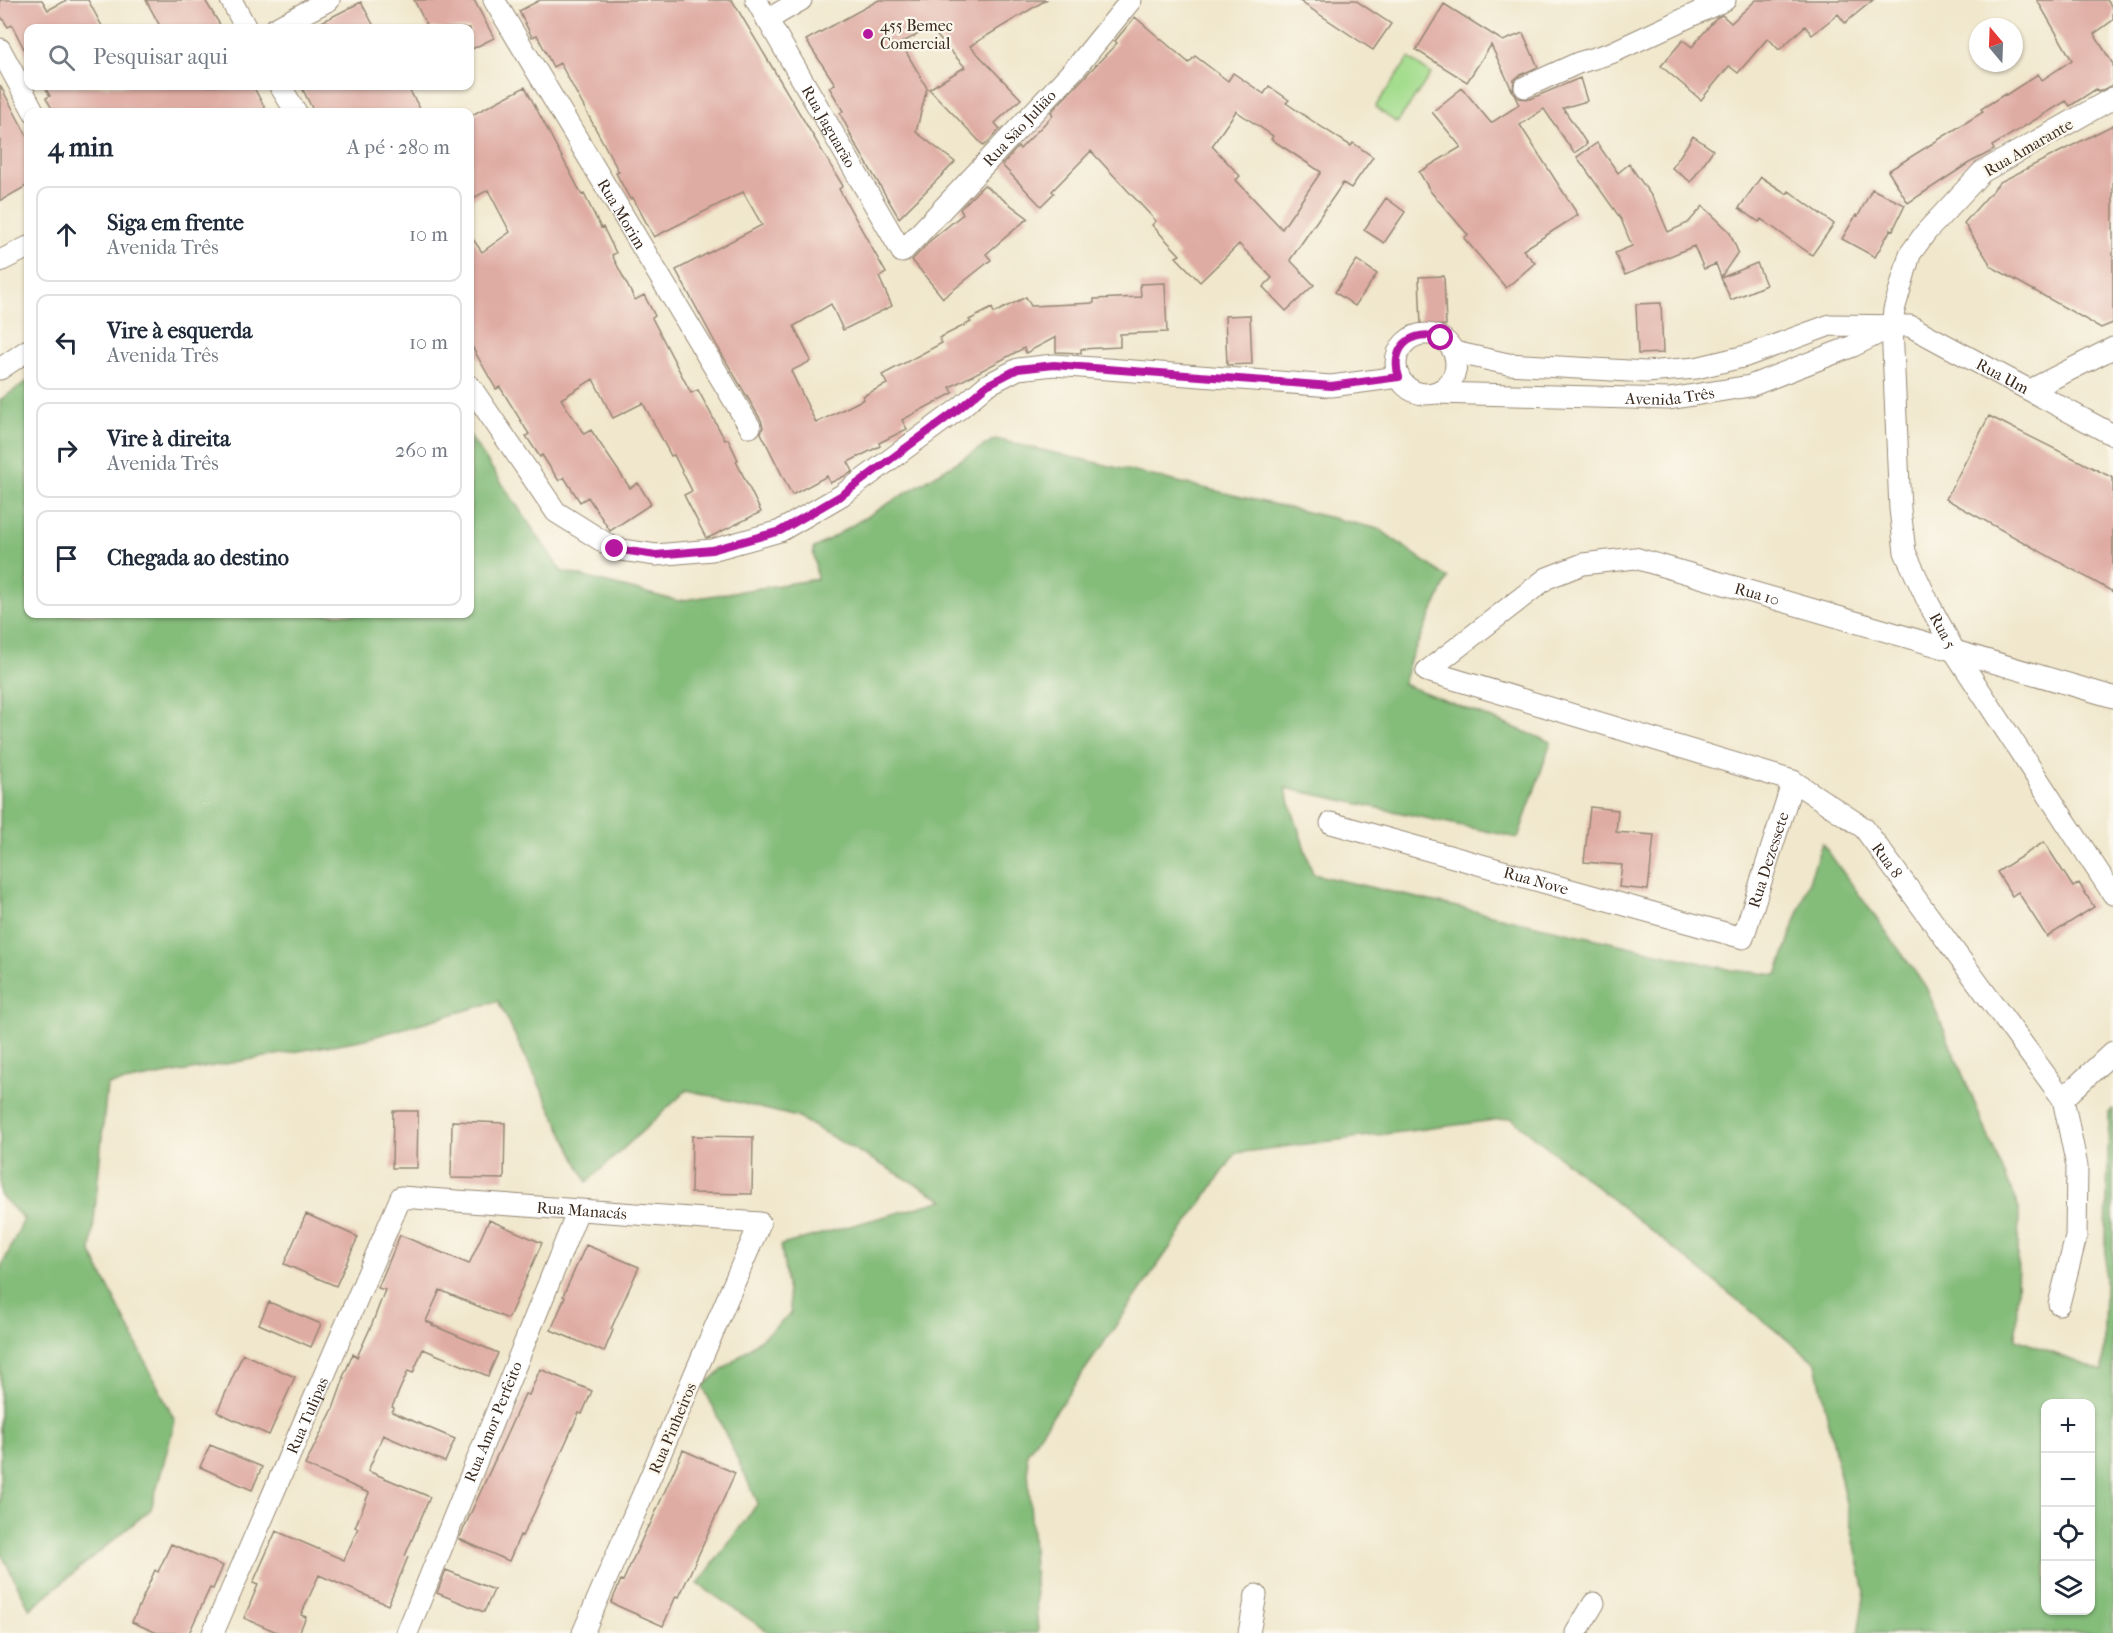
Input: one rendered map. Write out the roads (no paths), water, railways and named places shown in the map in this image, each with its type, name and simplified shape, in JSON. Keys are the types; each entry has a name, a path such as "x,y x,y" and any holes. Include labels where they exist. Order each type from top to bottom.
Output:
{"street":[{"path":"231,0 244,24"},
{"path":"284,24 329,0"},
{"name":"Rua Morim","path":"494,0 750,427"},
{"name":"Rua Jaguarão","path":"756,0 902,252"},
{"path":"767,20 801,0"},
{"name":"Rua São Julião","path":"902,252 1078,64 1131,0"},
{"path":"1525,87 1578,63 1611,53 1725,0"},
{"path":"0,49 32,108"},
{"path":"282,90 294,108"},
{"name":"Rua Amarante","path":"1901,326 1894,310 1910,254 1926,232 1982,172 2113,98"},
{"path":"0,261 24,249"},
{"name":"Avenida Três","path":"1830,325 1901,326 1750,387 1669,399 1427,394 1414,391 1406,386 1399,377 1396,360 1399,350 1413,337 1422,334 1441,338 1454,352 1508,364 1646,372 1696,368 1746,356 1830,325"},
{"name":"Rua Um","path":"1901,326 2030,390 2113,435"},
{"name":"Rua 5","path":"1901,326 1900,509 1905,552 1929,604 1955,651 2113,894"},
{"path":"2030,390 2113,348"},
{"path":"1434,393 1443,389 1455,372 1454,352"},
{"path":"0,369 24,353"},
{"path":"474,392 556,512 615,549 656,555 712,550 780,531 842,495 960,408 987,385 1018,369 1054,365 1331,386 1399,377"},
{"name":"Rua 10","path":"1427,671 1547,578 1583,564 1635,558 2113,697"},
{"name":"Rua 8","path":"1427,671 1793,781 1864,828 2063,1099 2077,1166 2076,1237 2059,1304"},
{"name":"Rua Dezessete","path":"1743,938 1793,781"},
{"name":"Rua Nove","path":"1331,823 1743,938"},
{"path":"2063,1099 2113,1052"},
{"name":"Rua Manacás","path":"401,1197 760,1223"},
{"name":"Rua Tulipas","path":"213,1633 401,1197"},
{"name":"Rua Amor Perfeito","path":"407,1633 578,1211"},
{"name":"Rua Pinheiros","path":"587,1631 760,1223"},
{"path":"1249,1633 1256,1595"},
{"path":"1576,1633 1594,1604"}],"place":[{"name":"455 Bemec Comercial","path":"868,34"}]}
